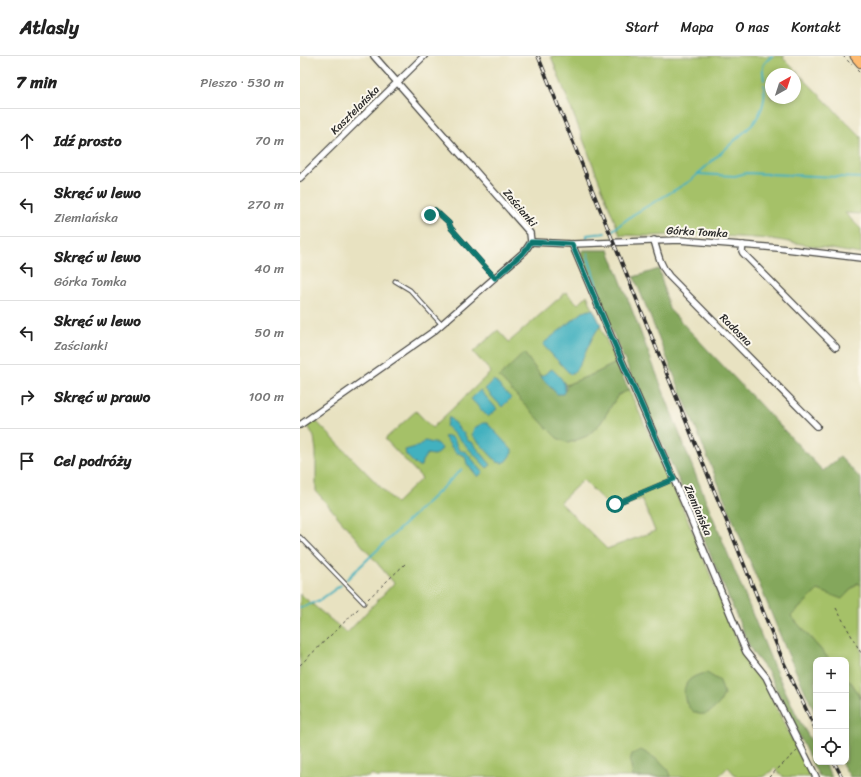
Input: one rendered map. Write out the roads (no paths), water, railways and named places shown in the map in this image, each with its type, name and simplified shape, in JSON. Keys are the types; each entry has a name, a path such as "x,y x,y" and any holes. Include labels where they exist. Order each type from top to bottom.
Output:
{"main road":[{"path":"855,56 861,62"}],"street":[{"name":"Zaścianki","path":"300,424 442,324 525,251 531,242 530,233 374,56"},
{"name":"Kasztelańska","path":"300,178 424,56"},
{"name":"Radosna","path":"654,240 663,270 817,426"},
{"name":"Górka Tomka","path":"531,242 572,244 679,240 743,245 861,258"},
{"name":"Ziemiańska","path":"572,244 674,479 746,652 766,677 800,748 816,777"},
{"path":"743,245 743,253 836,347"}],"lane":[{"path":"430,215 435,210 449,223 451,228 495,278"},
{"path":"395,281 410,290 442,324"},
{"path":"615,504 674,479"},
{"path":"300,537 364,603"}],"water":[{"path":"593,309 601,325 593,337 580,364 571,375 543,345 583,312"},
{"path":"552,369 560,377 564,384 565,390 563,394 557,394 541,377"},
{"path":"494,380 511,398 502,407 485,389"},
{"path":"480,390 497,409 488,417 471,399"},
{"path":"449,417 465,435 468,441 472,442 491,465 487,468 446,426"},
{"path":"483,423 487,423 512,450 512,453 506,461 502,463 497,462 472,435 474,428"},
{"path":"449,436 454,439 459,450 466,452 483,472 478,477 467,464 465,456 455,452 444,437"},
{"path":"424,441 436,443 442,448 440,452 434,455 427,454 422,461 421,466 417,466 406,455 405,450 419,446"}],"waterway":[{"path":"764,80 763,66 772,56"},
{"path":"613,230 634,214 690,181 753,124 763,106 764,85"},
{"path":"699,174 735,176 746,173 861,178"},
{"path":"587,238 587,235 605,233"},
{"path":"588,253 601,299 600,303"},
{"path":"347,579 462,469"},
{"path":"300,608 320,600 341,585"}],"railway":[{"path":"538,56 784,663 816,729"},
{"path":"836,765 842,777"}]}
